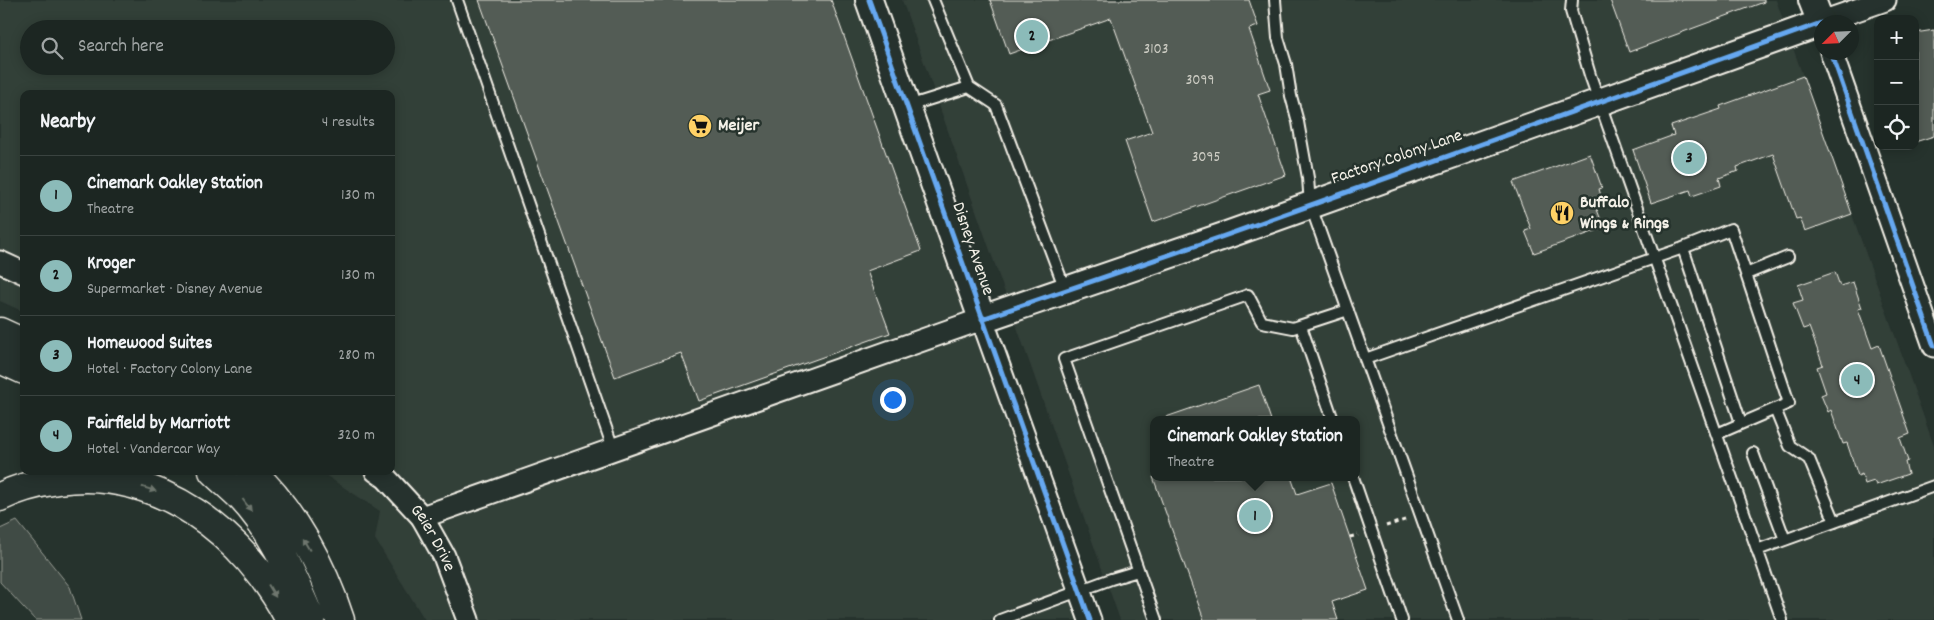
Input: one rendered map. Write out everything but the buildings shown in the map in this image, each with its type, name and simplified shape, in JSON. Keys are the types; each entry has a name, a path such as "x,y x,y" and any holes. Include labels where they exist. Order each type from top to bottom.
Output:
{"highway":[{"path":"0,332 20,341"},
{"path":"0,359 20,368"},
{"path":"217,475 242,498 264,526 284,560 311,620"},
{"path":"255,475 290,517 335,603 340,620"},
{"path":"0,498 40,482 78,477 120,480 162,493 193,510 234,542 267,582 290,620"}],"street":[{"name":"Disney Avenue","path":"869,0 1090,620"},
{"name":"Factory Colony Lane","path":"1834,15 1885,0"},
{"name":"Factory Colony Lane","path":"982,319 1224,236 1600,101 1814,21"},
{"path":"1834,60 1934,346"},
{"path":"0,262 20,271"},
{"path":"422,517 982,319"},
{"name":"Geier Drive","path":"382,475 422,517 444,556 468,620"}],"lane":[{"path":"457,0 613,448"},
{"path":"933,0 969,86 996,105 1065,290"},
{"path":"1275,0 1278,38 1286,64 1291,96 1298,122 1308,178 1310,204 1458,620"},
{"path":"1572,0 1571,11 1590,74 1782,620"},
{"path":"907,107 969,86"},
{"path":"1366,359 1655,258 1731,229 1789,403 1717,434"},
{"path":"1682,248 1741,423"},
{"path":"1746,274 1788,258"},
{"path":"1156,620 1064,359 1248,295 1262,322 1293,328 1348,310"},
{"path":"1301,326 1332,416"},
{"path":"1775,409 1790,446 1809,459 1834,522"},
{"path":"1753,453 1785,540"},
{"path":"1354,481 1402,620"},
{"path":"1757,550 1934,486"},
{"path":"1000,620 1138,571"}],"shaded area":[{"path":"0,0 869,0 1090,620 425,620 375,539 380,511 325,475 395,475 395,90 20,90 20,310 0,301"},
{"path":"902,0 1776,0 1934,446 1934,620 1120,620"},
{"path":"17,521 70,587 81,620 35,620 0,582 0,529"}],"cycle path":[{"path":"869,0 1090,620"},
{"path":"982,319 1224,236 1814,25"},
{"path":"1834,60 1934,346"}],"place":[{"name":"Kroger","path":"1032,36"},
{"name":"Meijer","path":"700,126"},
{"name":"Homewood Suites","path":"1689,158"},
{"name":"Buffalo Wings & Rings","path":"1562,213"},
{"name":"Fairfield by Marriott","path":"1857,380"},
{"name":"Cinemark Oakley Station","path":"1255,516"}]}
